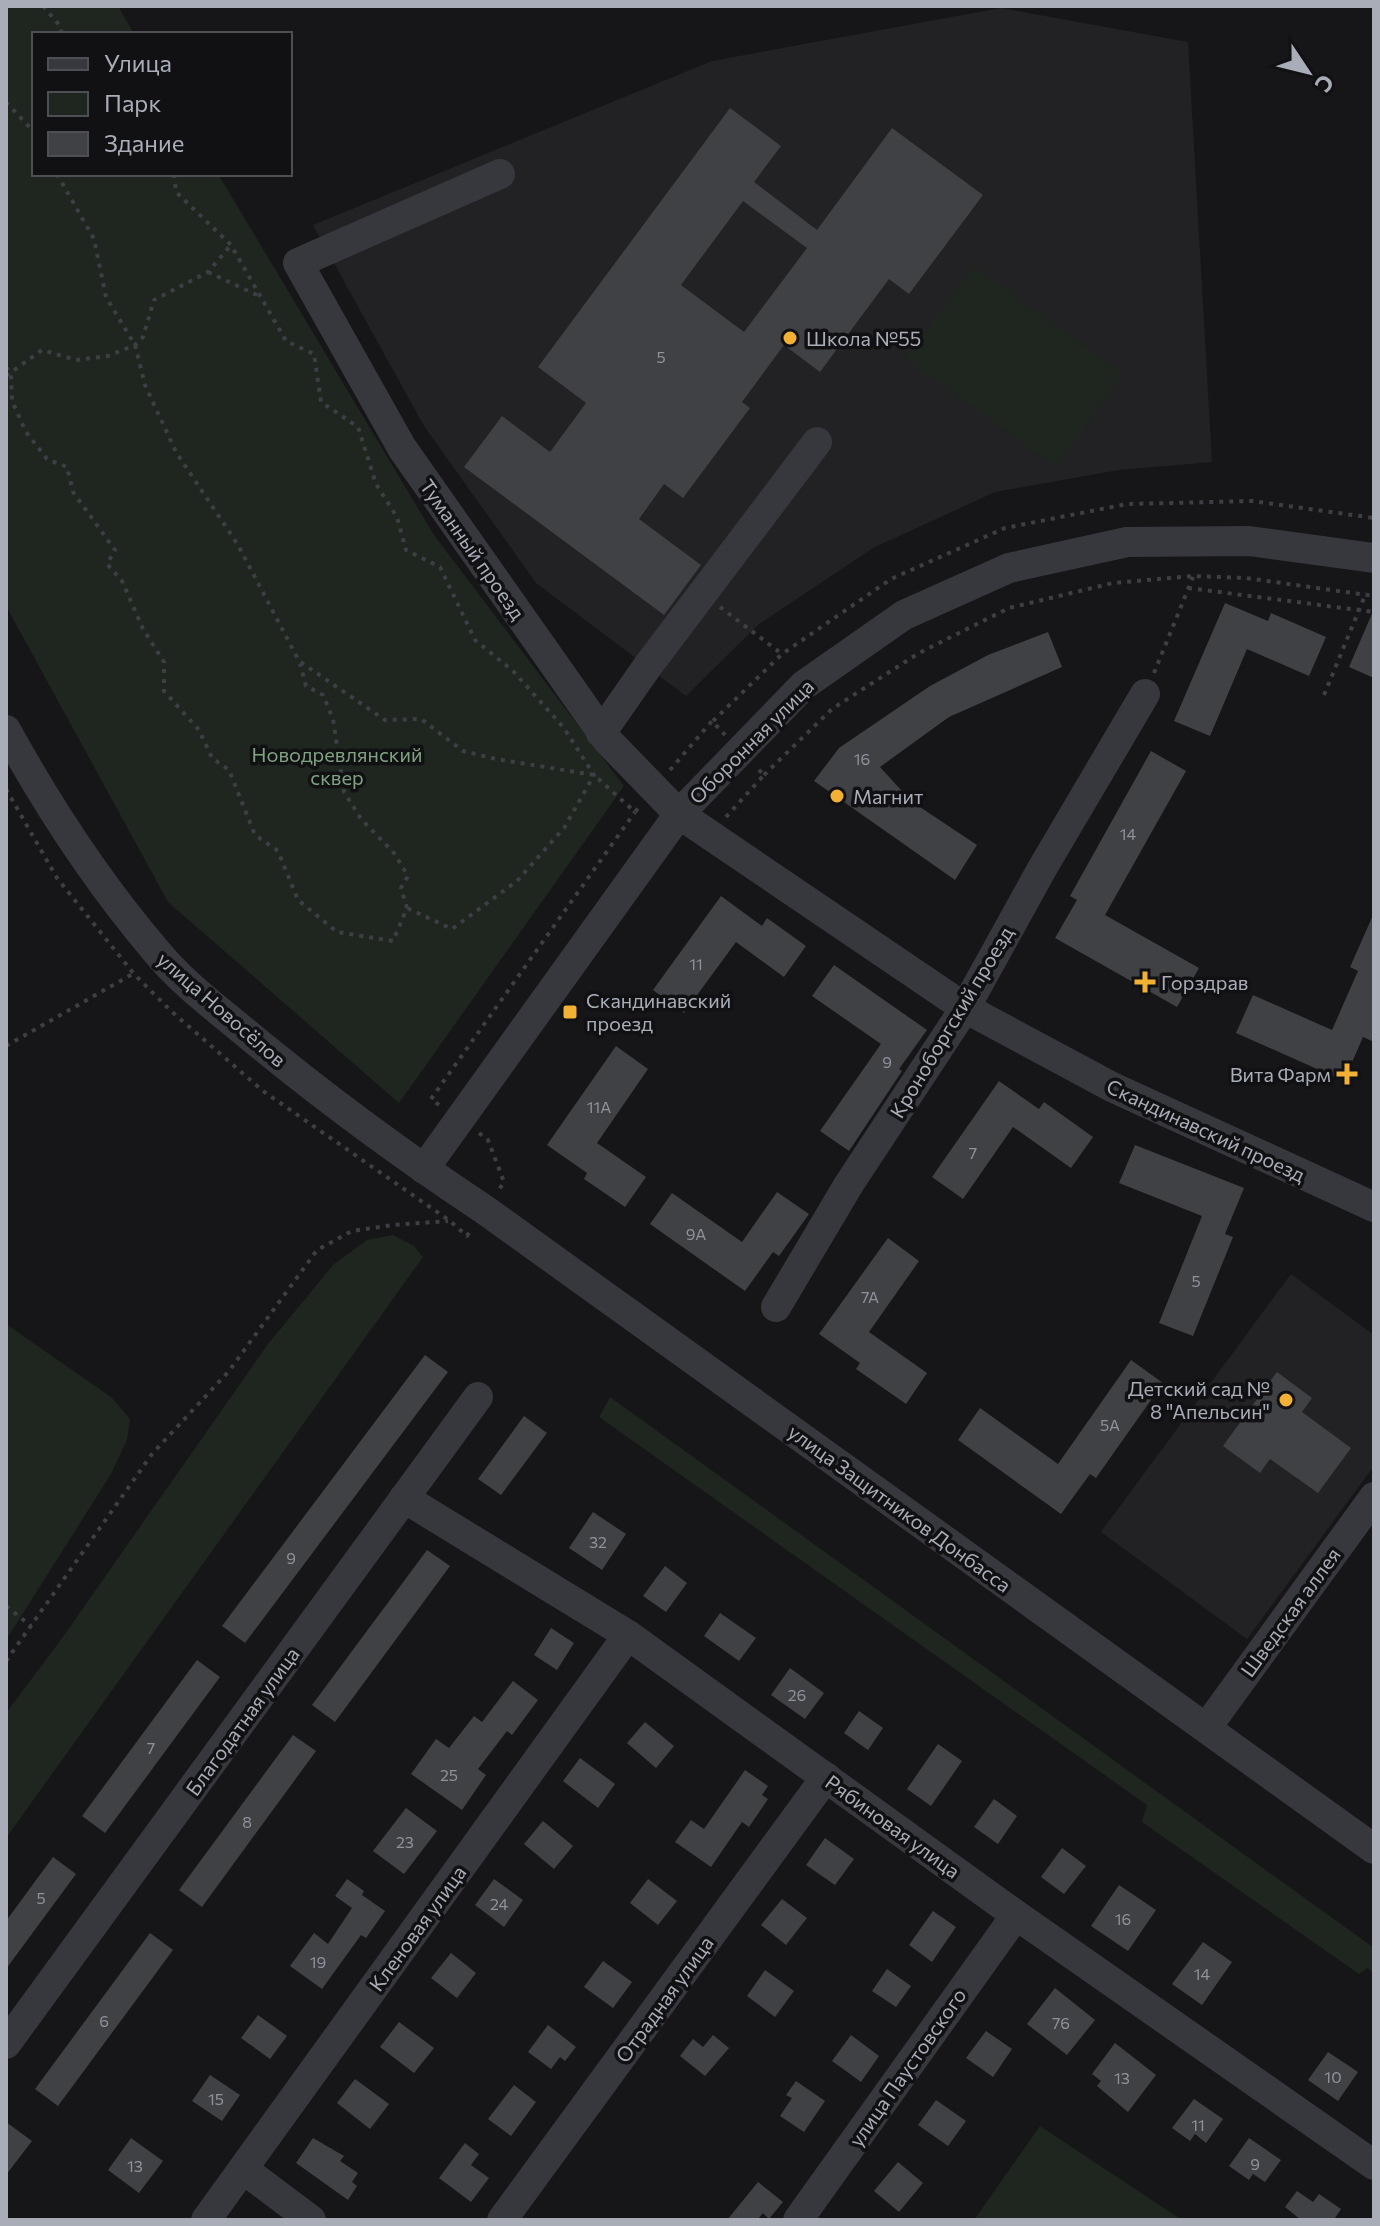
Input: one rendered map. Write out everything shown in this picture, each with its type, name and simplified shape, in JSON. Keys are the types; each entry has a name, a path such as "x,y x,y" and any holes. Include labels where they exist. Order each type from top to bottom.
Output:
{"street":[{"name":"Туманный проезд","path":"500,174 298,263 402,448 601,733 679,814"},
{"path":"601,733 817,442"},
{"name":"Оборонная улица","path":"424,1169 679,814 804,685 904,615 1009,568 1127,542 1249,541 1374,558"},
{"name":"Кроноборгский проезд","path":"776,1307 849,1184 965,1008 1043,867 1145,694"},
{"name":"улица Новосёлов","path":"6,730 80,853 157,953 191,987 288,1068 424,1169"},
{"name":"Скандинавский проезд","path":"679,814 965,1008 1112,1087 1374,1207"},
{"name":"улица Защитников Донбасса","path":"424,1169 1374,1849"},
{"name":"Благодатная улица","path":"6,2044 478,1397"},
{"name":"Шведская аллея","path":"1207,1727 1374,1497"},
{"name":"Рябиновая улица","path":"404,1498 628,1635 1016,1915 1374,2165"},
{"name":"Кленовая улица","path":"206,2220 628,1635"},
{"name":"Отрадная улица","path":"502,2220 826,1777"},
{"name":"улица Паустовского","path":"798,2220 1016,1915"},
{"path":"243,2169 311,2220"}],"path":[{"path":"43,6 62,32"},
{"path":"6,102 32,130"},
{"path":"6,367 12,401 26,432 47,459 67,467 73,492 115,550 107,564 122,581 143,629 164,662 164,691 199,730 212,758 229,770 255,835 278,851 298,900 337,932 393,941 407,908 401,888 408,876 394,853 361,819 344,792 333,719 323,695 306,686 299,661 238,545 176,452 145,385 135,345 106,297 94,239 58,176"},
{"path":"174,176 176,192 231,245 286,341 314,354 321,402 358,427 376,484 397,517 406,550 440,567 475,640 513,671 564,728 594,775 635,812"},
{"path":"8,375 42,350 76,360 108,356 135,345 143,337 154,300 208,272 231,245"},
{"path":"208,272 259,296"},
{"path":"1145,694 1193,576"},
{"path":"719,825 764,775 832,709 919,653 1009,608 1113,583 1193,576 1246,578 1374,596"},
{"path":"1188,588 1374,612"},
{"path":"703,593 782,654"},
{"path":"1324,695 1366,593"},
{"path":"299,661 385,720 421,719 463,751 594,775"},
{"path":"6,789 57,878 134,974 171,1011 263,1091 467,1236 504,1182 488,1140 431,1099 635,812 712,721 764,775"},
{"path":"407,908 452,929 517,881 564,828 594,775"},
{"path":"6,1046 134,974 157,953"},
{"path":"6,1661 152,1454 229,1371 317,1250 352,1231 450,1221"},
{"path":"6,1606 31,1626"}],"shaded area":[{"name":"Школа №55","path":"1001,8 1188,42 1212,462 1119,470 995,492 873,548 759,624 686,696 536,583 424,426 313,225 712,61"},
{"name":"Детский сад № 8 \"Апельсин\"","path":"1291,1274 1374,1335 1374,1466 1247,1639 1101,1532"}],"green space":[{"name":"Новодревлянский сквер","path":"6,6 118,6 133,32 32,32 32,176 219,176 434,535 624,786 399,1103 168,902 6,606"},
{"path":"974,266 1123,374 1056,467 906,359"},
{"path":"393,1235 414,1246 423,1257 6,1838 6,1713 268,1344 334,1264 367,1240"},
{"path":"6,1324 111,1397 130,1419 127,1440 111,1474 6,1640"},
{"path":"610,1397 1374,1948 1374,1973 1367,1968 1359,1974 1142,1822 1147,1805 599,1417"},
{"path":"1040,2126 1182,2220 974,2220"}],"building":[{"path":"730,108 781,146 754,182 817,230 892,128 983,195 909,294 889,279 820,372 784,345 742,402 750,408 683,498 664,484 639,519 701,565 664,615 464,467 502,416 550,452 586,403 538,367","holes":["743,201 807,248 744,332 681,285"]},
{"path":"1225,603 1268,621 1271,613 1326,637 1309,676 1247,649 1210,736 1174,721"},
{"path":"1374,609 1374,678 1349,667"},
{"path":"1048,632 1062,667 949,717 880,767 911,801 977,845 955,880 814,781 839,748 930,686 988,655"},
{"path":"1151,751 1186,771 1105,915 1199,968 1177,1007 1055,938 1077,900 1070,896"},
{"path":"721,896 762,926 767,918 806,946 784,977 736,942 684,1013 653,990"},
{"path":"1374,913 1374,1042 1363,1037 1344,1081 1236,1033 1253,995 1332,1030 1358,971 1350,967"},
{"path":"834,965 927,1030 899,1069 902,1071 849,1151 820,1131 881,1044 812,996"},
{"path":"616,1046 648,1069 597,1143 646,1177 625,1207 584,1179 587,1173 547,1145"},
{"path":"999,1081 1039,1109 1044,1102 1093,1137 1071,1168 1013,1127 963,1199 932,1177"},
{"path":"1135,1145 1244,1188 1225,1234 1233,1237 1193,1336 1159,1323 1202,1216 1119,1183"},
{"path":"777,1192 809,1214 779,1256 773,1252 745,1291 650,1224 672,1193 742,1242"},
{"path":"888,1238 919,1261 869,1332 927,1373 906,1404 856,1369 860,1363 819,1334"},
{"path":"425,1355 448,1372 245,1643 222,1626"},
{"path":"1131,1360 1163,1383 1096,1478 1090,1474 1061,1514 958,1440 980,1408 1058,1464"},
{"path":"1277,1372 1312,1398 1302,1412 1351,1448 1318,1493 1270,1459 1260,1473 1223,1446"},
{"path":"524,1416 547,1433 501,1495 478,1479"},
{"path":"593,1512 626,1534 602,1570 569,1548"},
{"path":"427,1550 450,1566 335,1722 312,1705"},
{"path":"665,1566 687,1583 666,1612 643,1596"},
{"path":"720,1613 756,1638 739,1661 704,1636"},
{"path":"551,1628 574,1643 557,1670 534,1655"},
{"path":"197,1660 220,1677 105,1833 82,1816"},
{"path":"790,1668 824,1693 805,1719 771,1695"},
{"path":"513,1681 538,1700 512,1735 507,1731 478,1769 486,1775 462,1810 411,1774 436,1739 449,1748 474,1716 482,1722"},
{"path":"859,1711 883,1728 868,1750 844,1733"},
{"path":"645,1722 674,1746 656,1768 627,1743"},
{"path":"293,1735 316,1751 202,1907 179,1890"},
{"path":"938,1744 962,1761 931,1806 907,1789"},
{"path":"580,1758 615,1784 598,1808 563,1781"},
{"path":"745,1770 768,1786 762,1795 768,1799 749,1827 742,1822 711,1867 675,1842 691,1820 704,1829"},
{"path":"994,1799 1017,1816 998,1844 974,1827"},
{"path":"406,1808 437,1831 404,1874 373,1851"},
{"path":"543,1821 573,1846 554,1869 524,1844"},
{"path":"825,1838 854,1859 835,1885 806,1865"},
{"path":"1062,1848 1086,1866 1064,1894 1041,1877"},
{"path":"53,1857 76,1874 6,1969 6,1921"},
{"path":"347,1879 364,1891 362,1895 385,1911 366,1938 361,1935 322,1989 290,1966 314,1933 328,1944 352,1908 335,1896"},
{"path":"494,1879 523,1900 504,1927 475,1905"},
{"path":"648,1879 677,1901 658,1925 630,1903"},
{"path":"1119,1885 1156,1910 1128,1951 1091,1926"},
{"path":"782,1899 807,1918 786,1945 761,1925"},
{"path":"933,1911 956,1927 932,1962 909,1945"},
{"path":"150,1933 173,1950 58,2106 35,2089"},
{"path":"1203,1942 1232,1962 1202,2005 1172,1984"},
{"path":"451,1953 476,1973 457,1998 431,1978"},
{"path":"603,1961 632,1982 613,2008 584,1987"},
{"path":"887,1969 911,1986 896,2007 872,1991"},
{"path":"765,1970 794,1991 775,2017 747,1996"},
{"path":"1055,1988 1095,2020 1067,2055 1027,2024"},
{"path":"258,2015 287,2036 270,2059 241,2038"},
{"path":"399,2022 434,2048 414,2073 380,2047"},
{"path":"548,2025 576,2047 565,2061 560,2057 551,2069 528,2052"},
{"path":"986,2031 1012,2049 993,2077 966,2058"},
{"path":"713,2035 729,2048 705,2076 680,2056 693,2039 703,2047"},
{"path":"851,2035 879,2056 861,2082 832,2061"},
{"path":"1115,2043 1156,2075 1128,2112 1097,2086 1101,2081 1092,2074"},
{"path":"1328,2052 1358,2072 1338,2101 1308,2080"},
{"path":"210,2075 240,2095 222,2121 192,2101"},
{"path":"355,2079 389,2104 370,2129 337,2103"},
{"path":"796,2081 825,2101 804,2132 780,2116 792,2098 786,2095"},
{"path":"514,2085 536,2102 511,2136 488,2119"},
{"path":"1194,2099 1223,2119 1206,2143 1195,2134 1190,2141 1172,2128"},
{"path":"936,2100 966,2121 948,2146 918,2125"},
{"path":"6,2122 32,2141 6,2175"},
{"path":"131,2138 163,2161 139,2193 108,2170"},
{"path":"313,2138 344,2156 340,2161 358,2173 352,2182 357,2186 348,2200 296,2163"},
{"path":"1249,2138 1281,2160 1265,2182 1253,2174 1249,2180 1229,2166"},
{"path":"465,2143 479,2154 471,2165 489,2178 471,2202 439,2178"},
{"path":"898,2162 923,2183 899,2212 874,2191"},
{"path":"758,2182 783,2202 769,2219 763,2213 757,2220 727,2220"},
{"path":"1297,2191 1313,2202 1319,2194 1341,2209 1335,2218 1339,2220 1301,2220 1285,2207"}],"place":[{"name":"Школа №55","path":"790,338"},
{"name":"Магнит","path":"837,796"},
{"name":"Горздрав","path":"1145,982"},
{"name":"Скандинавский проезд","path":"570,1012"},
{"name":"Вита Фарм","path":"1347,1074"},
{"name":"Детский сад № 8 \"Апельсин\"","path":"1286,1400"}]}
